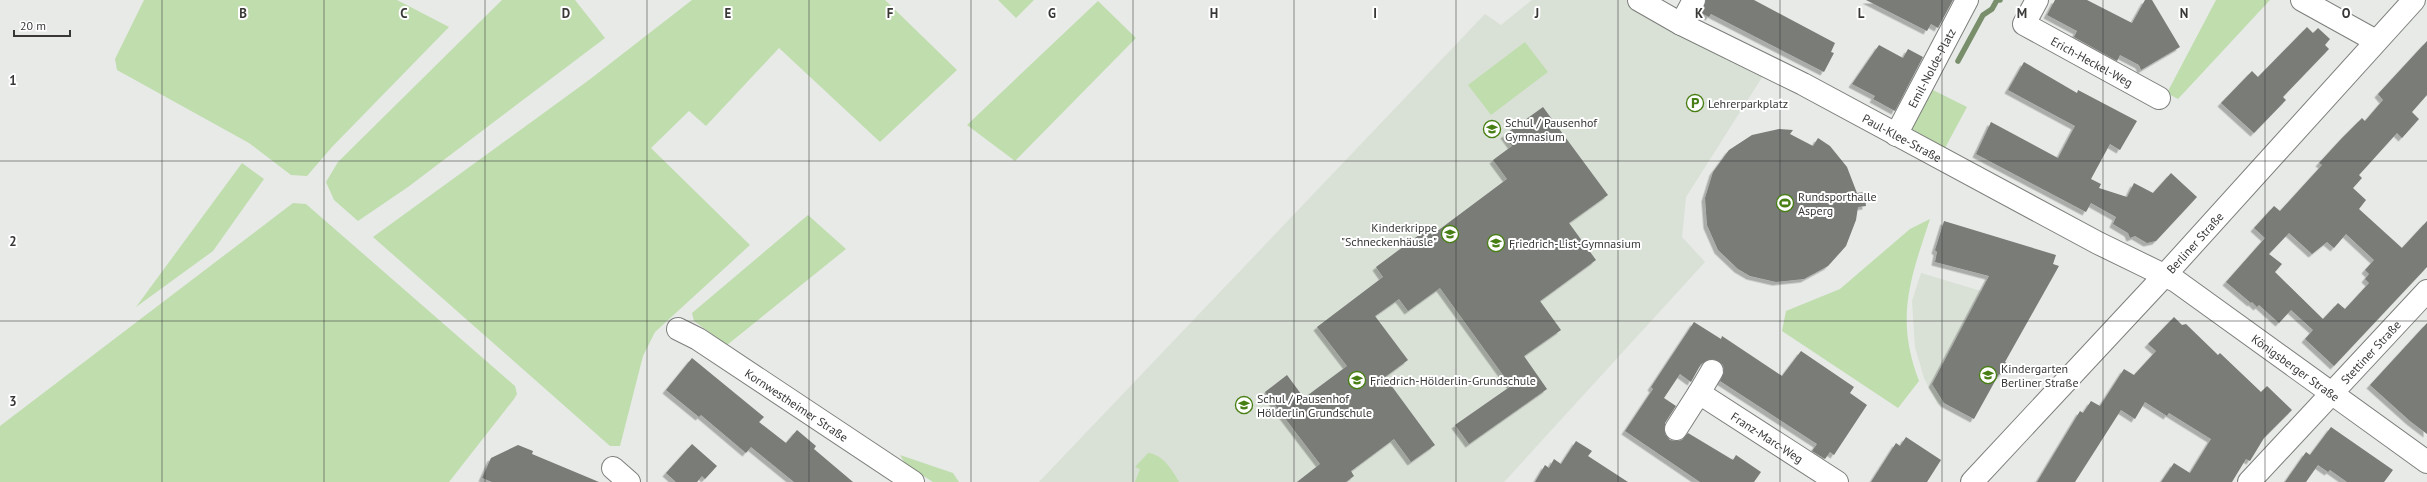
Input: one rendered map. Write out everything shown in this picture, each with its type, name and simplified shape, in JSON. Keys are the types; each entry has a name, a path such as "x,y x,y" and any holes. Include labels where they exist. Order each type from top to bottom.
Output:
{"street":[{"name":"Paul-Klee-Straße","path":"1639,0 1681,24 1803,84 2098,242 2165,275"},
{"path":"1681,24 1694,0"},
{"name":"Emil-Nolde-Platz","path":"1896,135 1967,0"},
{"name":"Erich-Heckel-Weg","path":"2037,0 2024,24 2159,98"},
{"path":"2302,0 2376,41"},
{"name":"Berliner Straße","path":"1972,482 2165,275 2414,0"},
{"name":"Königsberger Straße","path":"2165,275 2176,281 2427,462"},
{"name":"Stettiner Straße","path":"2249,482 2333,394 2427,291"},
{"name":"Kornwestheimer Straße","path":"678,329 698,339 913,482"},
{"path":"1676,429 1712,371"},
{"name":"Franz-Marc-Weg","path":"1699,392 1837,482"},
{"path":"613,468 629,482"}],"shaded area":[{"path":"1532,0 1630,0 1766,71 1686,197 1682,237 1705,262 1504,482 1039,482 1485,14 1501,25"},
{"path":"1921,273 1981,291 1932,383 1944,402 1938,405 1924,378 1915,347 1912,301"}],"green space":[{"path":"144,0 397,0 449,27 332,147 307,176 291,175 249,143 117,70 115,59"},
{"path":"502,0 575,0 605,38 408,187 358,221 334,200 326,182 338,162"},
{"path":"692,0 885,0 957,70 880,142 779,48 706,126 689,111 651,148 750,245 655,332 643,356 620,446 610,446 373,237 589,80"},
{"path":"998,0 1034,0 1016,18"},
{"path":"2216,0 2270,0 2178,99 2167,93"},
{"path":"1098,1 1136,38 1015,161 967,125"},
{"path":"1525,42 1548,72 1491,115 1468,85"},
{"path":"1929,88 1967,107 1945,148 1908,127"},
{"path":"242,163 264,179 213,251 136,307"},
{"path":"293,203 306,204 515,386 517,394 514,399 449,482 0,482 0,426"},
{"path":"808,215 846,249 727,345 694,321 692,313"},
{"path":"1930,219 1916,261 1908,299 1908,338 1919,381 1898,408 1782,331 1786,311 1840,289 1910,229"},
{"path":"1148,453 1162,459 1170,467 1179,482 1135,482 1140,469 1135,467"},
{"path":"900,455 953,473 959,482 933,482 906,465"}],"building":[{"path":"1706,0 1754,0 1835,43 1831,52 1834,53 1824,72 1711,14 1709,17 1701,13"},
{"path":"1866,0 1953,0 1938,28 1931,24 1927,31"},
{"path":"2055,0 2087,0 2132,23 2145,0 2152,0 2180,47 2141,70 2139,65 2120,55 2117,61 2074,37 2077,31 2047,15"},
{"path":"2307,27 2313,33 2318,28 2330,39 2325,45 2329,49 2283,97 2286,100 2254,133 2221,103 2252,71 2258,77"},
{"path":"2427,41 2427,95 2412,112 2419,119 2402,138 2397,133 2359,175 2362,178 2353,188 2366,200 2359,209 2402,248 2427,221 2427,267 2334,366 2305,339 2313,330 2291,310 2279,323 2259,305 2257,307 2252,302 2251,303 2226,282 2265,238 2254,228 2274,206 2280,211 2322,165 2319,163 2342,138 2362,118 2365,121 2383,100 2378,94","holes":["2289,233 2312,254 2327,242 2334,248 2346,234 2374,260 2365,270 2369,274 2365,279 2369,283 2345,309 2338,303 2323,319 2275,272 2282,264 2269,254"]},
{"path":"1879,45 1903,58 1908,49 1923,57 1895,111 1873,99 1875,96 1852,84"},
{"path":"2024,62 2077,93 2078,90 2137,121 2120,150 2110,144 2091,179 2101,184 2099,188 2127,197 2134,183 2153,193 2171,173 2197,197 2156,241 2147,243 2135,236 2130,238 2128,233 2113,224 2116,217 2091,203 2086,212 1976,154 1991,122 2058,158 2075,126 2008,90"},
{"path":"1543,107 1608,195 1569,223 1596,260 1540,301 1561,330 1524,356 1547,389 1469,444 1455,425 1511,386 1440,288 1408,311 1399,299 1375,316 1408,360 1385,377 1435,445 1411,462 1394,439 1351,471 1354,476 1346,482 1297,482 1320,464 1265,392 1287,375 1304,398 1347,366 1317,327 1383,277 1376,267 1427,229 1432,235 1507,179 1493,160 1512,146 1504,135"},
{"name":"Rundsporthalle Asperg","path":"1779,129 1793,130 1790,134 1813,146 1818,138 1830,146 1847,167 1857,193 1864,192 1866,206 1858,207 1856,220 1846,246 1828,266 1804,279 1776,282 1750,276 1738,269 1718,250 1707,225 1705,198 1713,172 1729,150 1752,135"},
{"path":"1944,221 2056,255 2053,264 2059,266 2005,362 2008,364 2001,375 1999,374 1974,419 1944,403 1932,384 1989,276 1935,262 1937,252 1935,250"},
{"path":"2174,317 2182,325 2186,324 2218,355 2220,353 2261,392 2267,386 2292,410 2264,438 2250,461 2246,459 2232,482 2161,482 2174,463 2190,473 2211,439 2169,413 2167,416 2145,402 2135,419 2121,410 2075,482 2037,482 2080,411 2083,413 2091,401 2100,406 2124,369 2134,375 2156,351 2148,344"},
{"path":"1694,322 1721,339 1722,336 1782,376 1801,351 1854,387 1850,393 1867,405 1834,455 1830,452 1825,459 1812,451 1817,444 1720,381 1724,372 1723,365 1713,359 1701,364 1691,382 1680,374 1664,398 1676,406 1665,423 1665,434 1670,440 1676,441 1682,440 1688,433 1733,460 1736,455 1761,472 1754,482 1700,482 1625,431 1653,389 1651,387"},
{"path":"2427,323 2427,434 2410,421 2370,385"},
{"path":"692,358 764,417 759,422 786,443 797,430 816,446 814,449 853,482 794,482 751,447 746,453 701,415 699,417 666,390"},
{"path":"2331,427 2393,470 2384,482 2347,482 2330,470 2328,472 2318,465 2306,482 2285,482 2306,452 2310,455"},
{"path":"1906,437 1941,460 1927,482 1871,482 1896,443 1900,446"},
{"path":"1576,441 1592,451 1588,456 1628,482 1535,482 1545,465 1549,468 1554,459 1561,464"},
{"path":"692,444 717,466 705,479 702,476 697,482 676,482 666,473"},
{"path":"518,445 533,451 532,454 599,482 492,482 482,478 491,458"}],"waterway":[{"path":"1958,61 1983,15 1992,9 1997,0 2000,0"}],"place":[{"name":"Lehrerparkplatz","path":"1695,103"},
{"name":"Schul / Pausenhof Gymnasium","path":"1492,129"},
{"name":"Rundsporthalle Asperg","path":"1785,203"},
{"name":"Kinderkrippe \"Schneckenhäusle\"","path":"1450,234"},
{"name":"Friedrich-List-Gymnasium","path":"1496,243"},
{"name":"Kindergarten Berliner Straße","path":"1988,375"},
{"name":"Friedrich-Hölderlin-Grundschule","path":"1357,380"},
{"name":"Schul / Pausenhof Hölderlin Grundschule","path":"1244,405"}]}
